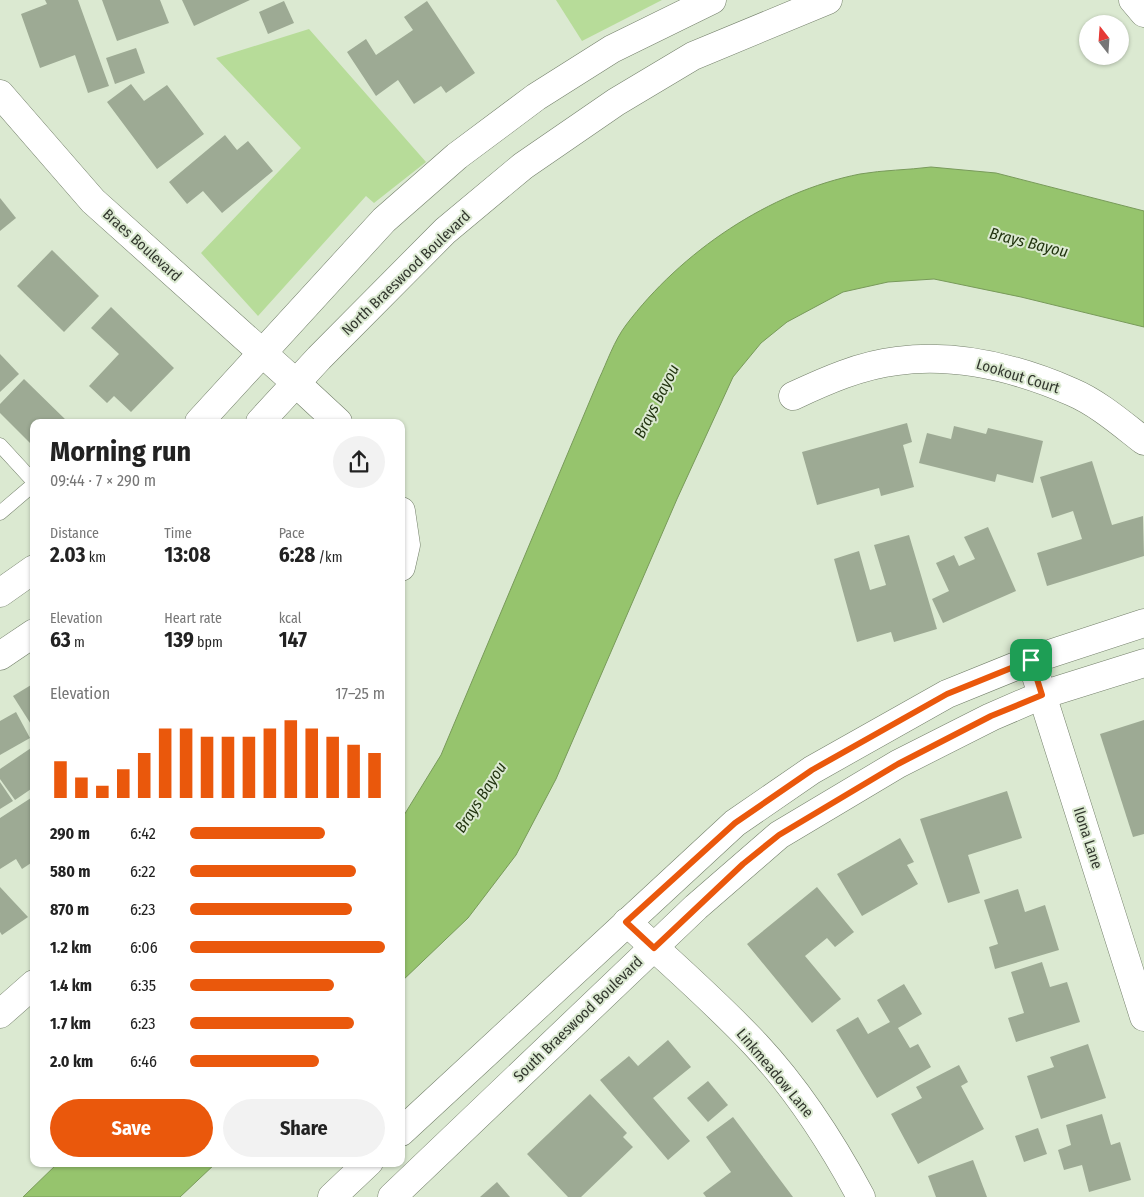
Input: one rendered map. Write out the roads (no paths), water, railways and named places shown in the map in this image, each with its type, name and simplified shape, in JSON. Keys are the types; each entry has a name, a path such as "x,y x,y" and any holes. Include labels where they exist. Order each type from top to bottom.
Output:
{"main road":[{"path":"202,419 384,220 457,156 536,97 612,49 712,0"},
{"name":"North Braeswood Boulevard","path":"263,419 445,231 523,166 616,102 699,54 828,0"},
{"path":"1133,0 1144,13"},
{"path":"680,15 699,54"},
{"name":"Braes Boulevard","path":"0,94 93,201 335,419"},
{"name":"Lookout Court","path":"793,396 830,379 896,361 934,358 982,362 1073,393 1114,419 1144,442"},
{"path":"0,593 30,571"},
{"path":"405,1128 735,823 812,770 947,694 1031,660 1144,622"},
{"path":"0,656 30,636"},
{"name":"Ilona Lane","path":"1031,660 1143,1010"},
{"name":"South Braeswood Boulevard","path":"392,1197 730,876 779,835 898,764 991,716 1042,695 1144,663"},
{"name":"Linkmeadow Lane","path":"626,922 762,1052 801,1100 843,1163 862,1197"},
{"path":"0,1014 30,988"},
{"path":"332,1197 364,1167"}],"lane":[{"path":"0,445 30,479"},
{"path":"0,513 30,487"}],"water":[{"name":"Brays Bayou","path":"931,167 996,173 1144,211 1144,327 1021,297 934,279 888,282 843,292 787,322 761,343 733,377 677,499 556,779 516,855 468,918 405,978 405,814 441,755 599,379 622,331 648,298 673,273 700,250 760,210 826,183 860,174"},
{"path":"54,1167 212,1167 180,1197 23,1197"}]}
